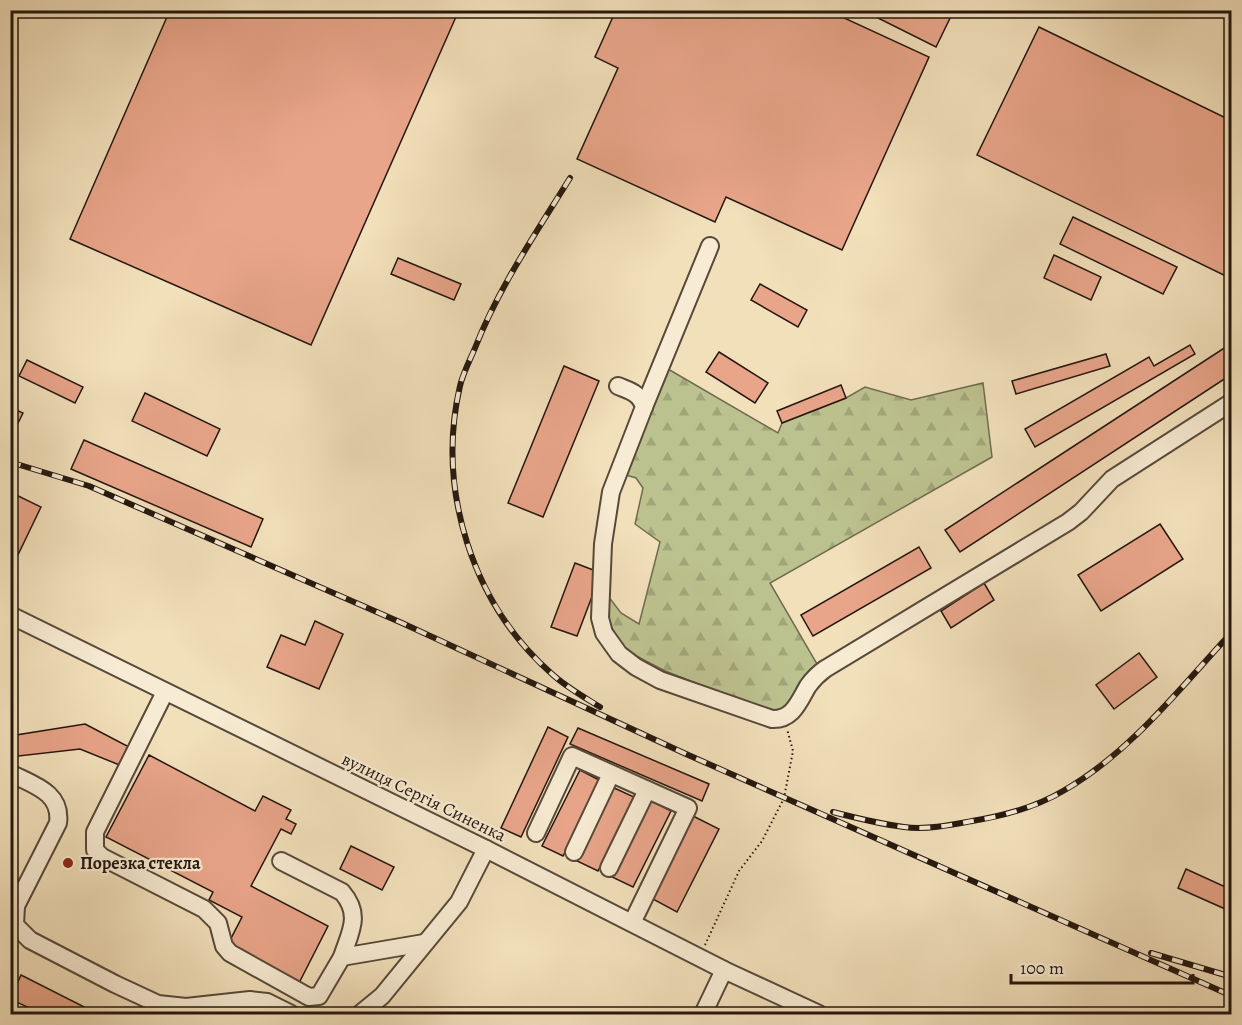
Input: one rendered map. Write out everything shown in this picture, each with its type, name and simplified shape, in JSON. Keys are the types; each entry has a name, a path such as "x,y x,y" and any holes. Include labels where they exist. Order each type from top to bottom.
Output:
{"street":[{"path":"710,246 611,492 603,544 600,618 604,633 619,654 636,667 660,680 772,719 784,718 791,714 810,684 825,669 1068,522 1081,512 1112,479 1232,402"},
{"path":"618,387 638,395 644,407"},
{"name":"вулиця Сергія Синенка","path":"10,615 486,849 724,970 819,1014"},
{"path":"165,692 95,832 95,849 102,857 204,909 218,923 224,946 230,953 303,995 319,996 342,957 354,920 353,910 349,900 342,892 281,861"},
{"path":"536,833 572,756 688,808 632,923"},
{"path":"10,774 43,790 57,804 60,813 58,823 13,905 15,925 30,940 158,1004 186,1007 250,1000 267,1002 291,1014"},
{"path":"574,852 611,774"},
{"path":"609,868 647,790"},
{"path":"360,1014 382,996 459,902 486,849"},
{"path":"342,957 424,943"},
{"path":"703,1014 724,970"}],"path":[{"path":"700,957 739,871 762,842 784,798 793,751 784,718"}],"green space":[{"path":"668,369 778,433 782,423 846,398 865,387 911,400 983,383 992,457 770,583 817,664 788,708 772,713 665,671 625,650 610,625 605,592 621,613 639,624 660,542 635,524 643,488 636,478 626,475"}],"building":[{"path":"170,10 459,10 311,345 70,239"},
{"path":"616,10 827,10 929,57 842,250 726,197 715,222 577,159 618,68 595,57"},
{"path":"862,10 954,10 936,47"},
{"path":"1039,27 1232,121 1232,279 977,155"},
{"path":"1073,217 1177,267 1163,294 1060,244"},
{"path":"1054,255 1101,277 1091,300 1044,278"},
{"path":"398,258 461,284 454,300 391,274"},
{"path":"760,284 807,310 798,327 751,300"},
{"path":"1232,343 1232,374 960,552 945,530"},
{"path":"1190,345 1195,354 1035,447 1025,429 1149,357 1154,366"},
{"path":"719,352 768,383 755,403 706,372"},
{"path":"1106,354 1110,366 1016,394 1012,381"},
{"path":"27,360 83,387 75,403 19,376"},
{"path":"564,366 599,381 543,517 508,503"},
{"path":"841,385 846,398 782,423 777,411"},
{"path":"145,393 220,429 207,456 132,421"},
{"path":"10,407 23,413 10,439"},
{"path":"84,440 263,519 251,547 71,469"},
{"path":"10,492 41,507 14,563 10,562"},
{"path":"1160,524 1183,559 1101,611 1078,575"},
{"path":"919,547 931,568 813,636 801,615"},
{"path":"575,563 601,573 577,636 551,627"},
{"path":"984,583 994,600 951,628 941,611"},
{"path":"315,621 343,634 319,689 267,667 281,635 305,645"},
{"path":"1139,653 1157,677 1114,709 1096,685"},
{"path":"85,724 131,748 122,766 80,749 10,757 10,736"},
{"path":"548,727 568,737 521,837 501,828"},
{"path":"578,728 709,784 702,801 570,744"},
{"path":"149,755 255,811 263,796 291,810 286,819 296,824 291,834 281,829 251,886 328,926 298,985 226,948 242,917 209,900 213,892 106,837"},
{"path":"580,770 601,781 563,856 542,846"},
{"path":"612,787 634,797 598,871 577,861"},
{"path":"650,800 671,811 633,887 612,877"},
{"path":"693,816 719,829 677,912 651,898"},
{"path":"351,846 394,867 382,890 340,869"},
{"path":"1186,869 1232,890 1232,912 1178,888"},
{"path":"21,975 98,1014 42,1014 10,999"}],"railway":[{"path":"570,178 495,303 465,371 460,386 454,425 453,465 457,504 467,542 481,579 500,614 524,646 552,674 569,688 600,707"},
{"path":"10,462 89,486 402,623 686,754 1232,996"},
{"path":"833,812 868,821 912,828 956,824 996,816 1042,802 1087,776 1132,739 1232,632"},
{"path":"1151,953 1232,977"}],"place":[{"name":"Порезка стекла","path":"68,863"}]}
